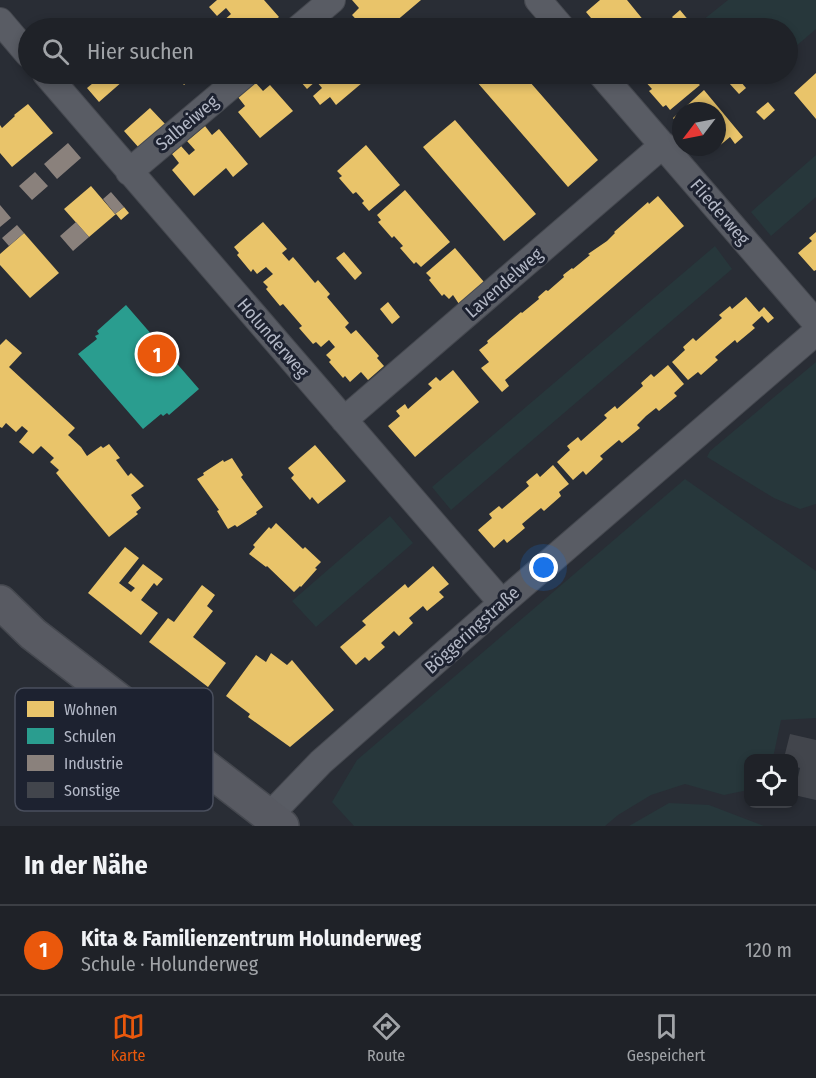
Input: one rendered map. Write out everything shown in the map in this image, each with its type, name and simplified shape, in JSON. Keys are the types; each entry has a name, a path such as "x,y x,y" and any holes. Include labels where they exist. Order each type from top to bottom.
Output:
{"main road":[{"path":"0,602 33,634 103,688"},
{"path":"213,773 276,821"}],"street":[{"path":"311,18 332,0"},
{"path":"538,0 553,18"},
{"path":"0,21 18,42"},
{"name":"Holunderweg","path":"54,84 502,603"},
{"name":"Salbeiweg","path":"129,172 233,84"},
{"name":"Fliederweg","path":"610,84 816,323"},
{"name":"Lavendelweg","path":"344,420 663,145"},
{"name":"Böggeringstraße","path":"276,821 321,762 816,332"}],"shaded area":[{"path":"728,0 816,0 816,29 798,44 798,18 706,18"},
{"path":"816,155 816,197 771,236 751,212"},
{"path":"715,246 732,269 451,510 432,487"},
{"path":"816,362 816,504 800,509 774,498 707,457 710,451"},
{"path":"685,479 816,571 816,718 781,720 774,754 744,754 744,791 724,795 685,784 651,795 618,815 605,826 354,826 332,802 357,760"},
{"path":"390,516 413,543 316,627 292,601"},
{"path":"669,803 709,805 764,826 629,826"}],"building: Wohnen":[{"path":"217,0 264,0 279,17 226,18 231,14 226,8 217,16 209,7"},
{"path":"352,0 421,0 400,18 355,18 352,15 359,8"},
{"path":"600,0 627,0 642,18 591,18 586,12"},
{"path":"680,10 687,18 673,18"},
{"path":"816,73 816,119 794,93"},
{"path":"92,84 120,84 99,102 87,88"},
{"path":"253,84 257,84 263,91 270,85 293,111 260,138 238,112 245,106 238,97"},
{"path":"303,84 313,84 307,89"},
{"path":"319,84 361,84 336,105 330,97 320,105 313,96 322,88"},
{"path":"479,84 532,84 598,160 568,187"},
{"path":"648,84 700,85 680,102 672,102 670,110 666,105 663,107 649,91 652,89"},
{"path":"730,84 743,84 746,88 739,94"},
{"path":"704,90 714,102 691,102"},
{"path":"768,102 775,110 764,120 756,112"},
{"path":"28,104 53,133 12,167 0,153 0,125 2,128"},
{"path":"150,108 167,126 140,149 124,131"},
{"path":"726,117 743,137 735,144 730,137 726,140"},
{"path":"455,120 536,214 504,241 423,147"},
{"path":"205,126 212,135 219,129 248,164 233,177 226,168 194,196 172,170 179,163 172,154 181,146 189,155 195,150 187,141"},
{"path":"366,145 400,185 369,211 356,192 353,194 339,178 342,176 337,171"},
{"path":"91,186 115,214 124,207 129,213 121,220 116,214 89,237 64,209"},
{"path":"405,190 450,242 421,267 416,262 414,264 400,248 403,246 394,236 392,238 378,222 381,220 377,215"},
{"path":"658,196 684,226 505,380 509,386 502,392 481,368 489,362 479,350 539,299 538,297 546,290 548,291 564,277 563,275 607,241 648,202 649,204"},
{"path":"263,222 287,249 282,253 289,261 293,257 315,283 318,280 330,294 327,297 349,323 345,327 351,334 356,330 379,356 377,358 384,366 368,380 361,372 350,382 345,376 343,378 326,355 335,347 329,340 321,347 316,342 313,344 299,328 302,326 283,304 280,306 266,289 268,287 263,282 273,274 266,267 257,274 253,269 251,272 237,255 239,253 234,247"},
{"path":"816,232 816,270 814,271 798,253 812,241 809,238"},
{"path":"24,233 59,273 30,298 0,265 0,254"},
{"path":"455,248 484,282 459,304 453,295 449,299 444,294 442,296 426,273"},
{"path":"344,252 362,273 355,280 336,258"},
{"path":"746,297 759,312 764,307 774,318 768,323 762,316 752,325 755,328 737,343 735,340 715,357 718,360 701,375 698,372 688,380 672,362 685,350 683,347 693,338 696,341 722,318 719,315 730,306 732,309"},
{"path":"388,302 400,317 392,324 380,309"},
{"path":"6,339 22,353 9,367 75,428 68,435 87,456 101,446 103,448 109,444 120,458 116,460 128,476 131,473 144,486 131,495 141,508 136,512 138,514 109,537 56,473 59,470 50,462 54,458 41,446 33,454 19,442 28,431 22,426 16,432 6,423 2,428 0,427 0,345"},
{"path":"668,365 684,384 674,393 677,396 659,411 656,408 646,416 637,425 640,428 622,443 619,440 600,456 603,459 586,475 583,471 573,480 557,462 570,450 567,446 578,437 581,441 607,418 604,415 615,406 617,409 643,386 641,383 651,374 654,377"},
{"path":"453,370 479,402 415,457 388,426 400,416 396,411 405,404 408,409 432,388 428,384 436,377 440,381"},
{"path":"315,445 346,481 318,504 312,497 310,500 291,478 294,475 288,468"},
{"path":"232,458 243,475 241,477 263,507 256,512 257,514 237,527 235,525 228,529 217,511 219,510 197,479 223,460 224,462"},
{"path":"553,465 569,484 559,492 561,496 544,511 541,508 522,524 525,528 507,543 504,539 494,548 478,530 492,518 489,514 499,506 502,509 529,486 526,482 537,473 540,477"},
{"path":"276,523 303,549 305,547 321,562 301,587 294,592 267,566 249,554 255,547 253,545 269,527 271,529"},
{"path":"125,547 139,558 119,583 131,592 135,588 128,583 143,564 163,579 157,586 154,583 141,600 158,613 141,635 88,593"},
{"path":"433,566 449,584 439,592 444,597 427,611 423,606 409,618 413,623 399,636 394,631 381,643 385,647 369,661 365,657 356,665 340,647 366,625 362,621 405,584 408,588"},
{"path":"202,585 215,595 207,606 213,611 193,637 226,663 208,687 149,642 168,618 174,622"},
{"path":"271,653 287,665 292,660 334,710 290,747 248,717 250,714 226,696 256,655 266,662"}],"building: Schulen":[{"path":"126,305 199,389 169,415 161,414 143,429 78,354 97,339 95,336 99,334 97,331"}],"building: Industrie":[{"path":"68,143 81,158 57,179 44,164"},
{"path":"35,172 48,186 32,200 19,186"},
{"path":"111,192 124,207 115,214 103,199"},
{"path":"0,205 11,218 0,227"},
{"path":"76,222 89,237 73,251 60,236"},
{"path":"17,225 24,233 9,246 2,238"}],"building: Sonstige":[{"path":"790,734 816,740 816,800 798,796 800,768 798,767 798,754 785,754"}],"place":[{"name":"Kita & Familienzentrum Holunderweg","path":"157,354"}]}
